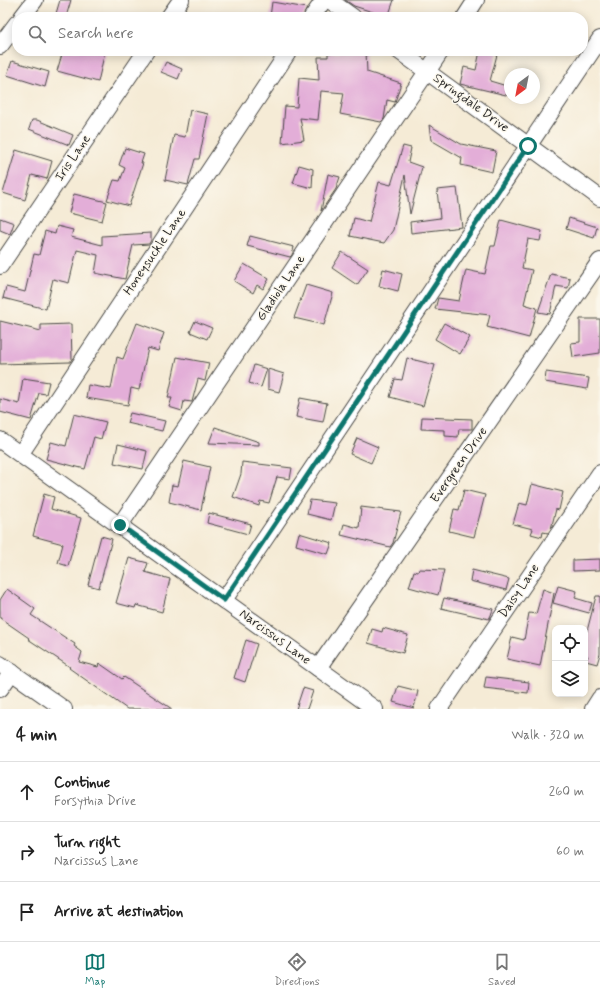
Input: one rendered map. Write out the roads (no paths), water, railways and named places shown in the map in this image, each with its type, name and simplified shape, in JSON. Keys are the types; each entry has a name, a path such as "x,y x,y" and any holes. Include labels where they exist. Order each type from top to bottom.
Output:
{"street":[{"path":"26,12 35,0"},
{"path":"173,12 181,0"},
{"path":"316,12 324,0"},
{"path":"329,0 346,12"},
{"path":"468,12 476,0"},
{"path":"0,46 12,30"},
{"path":"224,600 600,38"},
{"name":"Iris Lane","path":"0,266 143,56"},
{"name":"Honeysuckle Lane","path":"21,453 287,56"},
{"name":"Springdale Drive","path":"406,56 600,198"},
{"name":"Gladiola Lane","path":"120,525 439,56"},
{"name":"Evergreen Drive","path":"318,668 600,261"},
{"name":"Narcissus Lane","path":"0,440 21,453 374,709"},
{"name":"Daisy Lane","path":"439,709 600,473"},
{"path":"0,689 6,668 64,709"},
{"path":"592,709 600,698"}]}
